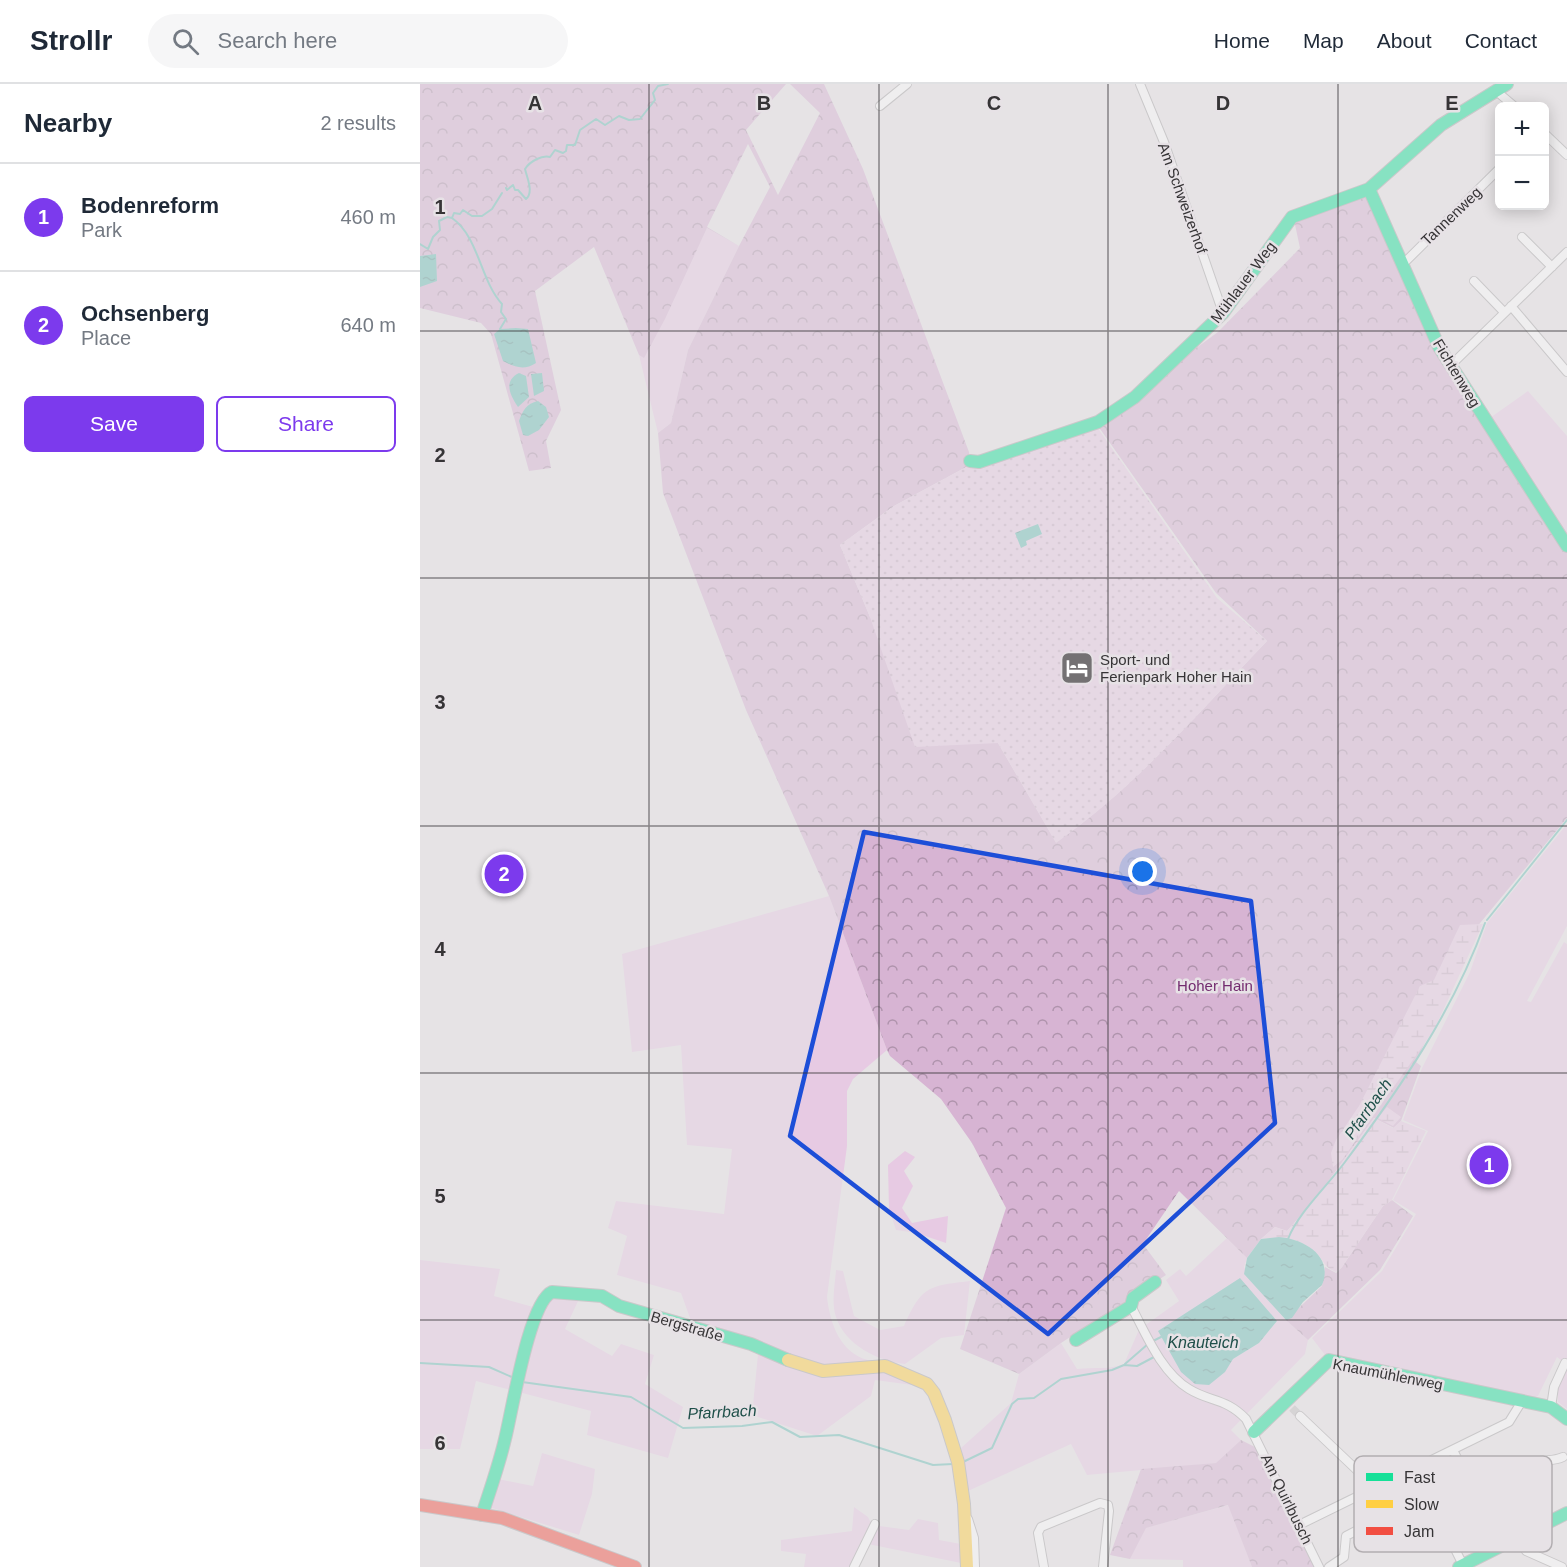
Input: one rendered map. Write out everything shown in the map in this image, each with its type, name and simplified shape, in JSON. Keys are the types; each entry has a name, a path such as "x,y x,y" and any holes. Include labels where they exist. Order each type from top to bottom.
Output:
{"street":[{"path":"880,106 907,84"},
{"name":"Am Schweizerhof","path":"1140,84 1164,142 1223,313"},
{"name":"Mühlauer Weg","path":"970,461 979,462 998,456 1102,419 1135,397 1223,313 1292,217 1369,189 1441,125 1507,84"},
{"path":"1495,90 1509,102"},
{"path":"1549,137 1567,155"},
{"name":"Tannenweg","path":"1402,265 1495,173"},
{"name":"Fichtenweg","path":"1369,189 1426,320 1450,366 1567,546"},
{"path":"1522,237 1552,267"},
{"path":"1450,366 1567,252"},
{"path":"1474,281 1508,309 1567,372"},
{"path":"1155,1282 1133,1298 1131,1306 1161,1360 1183,1385 1238,1410 1254,1432"},
{"name":"Bergstraße","path":"482,1515 506,1442 516,1386 538,1307 545,1295 552,1292 586,1293 602,1296 619,1306 677,1324 751,1344 806,1368 823,1371 885,1366 927,1384 934,1393 957,1457 964,1504 967,1567"},
{"path":"1076,1340 1131,1306"},
{"name":"Knaumühlenweg","path":"1254,1432 1289,1405 1329,1360 1551,1407 1567,1419"},
{"path":"1551,1407 1554,1387 1565,1363"},
{"path":"1440,1456 1509,1422 1522,1401"},
{"path":"1300,1416 1354,1467"},
{"name":"Am Quirlbusch","path":"1254,1432 1319,1567"},
{"path":"1454,1450 1457,1456"},
{"path":"1552,1460 1563,1457"},
{"path":"1299,1525 1354,1497"},
{"path":"1044,1567 1038,1533 1041,1527 1087,1507 1106,1503 1109,1511 1103,1567"},
{"path":"420,1504 482,1515 546,1532 635,1567"},
{"name":"Bergstraße","path":"964,1504 974,1538 975,1567"},
{"path":"1552,1520 1567,1513"},
{"path":"854,1567 875,1524"},
{"path":"1329,1567 1344,1557 1345,1539 1354,1530"},
{"path":"1455,1552 1461,1566 1489,1552"},
{"path":"1529,1552 1562,1567"},
{"path":"1537,1567 1540,1557"}],"highlighted area":[{"path":"864,832 1251,901 1275,1123 1048,1334 790,1136"}],"green space":[{"name":"Hoher Hain","path":"420,84 786,84 746,130 778,195 820,113 790,84 824,84 863,169 969,452 970,465 894,506 840,545 870,617 998,743 1056,842 1140,773 1267,641 1216,593 1098,426 1150,382 1218,332 1300,248 1294,220 1369,189 1426,320 1567,547 1567,818 1476,928 1416,1062 1421,1066 1401,1121 1394,1128 1374,1118 1317,1197 1287,1231 1275,1227 1261,1239 1247,1258 1179,1191 1143,1244 1166,1275 1061,1343 1019,1374 960,1349 1006,1208 972,1143 941,1099 890,1056 887,1050 829,896 746,710 663,493 658,433 671,423 688,350 739,246 707,228 665,319 644,358 639,355 594,247 535,291 561,410 546,441 551,468 529,471 491,334 481,323 420,308","holes":["748,144 770,187 739,246 707,227"]},
{"path":"707,228 739,246 688,350 671,423 658,433 639,355 644,357"},
{"path":"1528,391 1567,436 1567,543 1487,420"},
{"path":"1097,427 1217,598 1267,641 1140,773 1113,798 1056,843 998,743 915,747 870,617 840,545 894,506 970,465"},
{"path":"1567,824 1567,926 1527,1001 1531,1002 1564,942 1567,944 1567,1365 1557,1357 1538,1396 1533,1398 1325,1355 1312,1338 1382,1271 1416,1214 1393,1200 1428,1131 1403,1120 1422,1068 1470,972 1487,923"},
{"path":"829,896 887,1050 853,1079 847,1091 847,1146 827,1297 828,1307 838,1336 850,1351 868,1360 905,1367 920,1386 875,1380 871,1396 817,1436 752,1415 759,1344 691,1321 681,1293 617,1275 627,1236 608,1228 616,1201 724,1214 732,1149 687,1145 681,1045 632,1052 622,954"},
{"path":"1483,924 1434,1030 1342,1160 1333,1167 1331,1153 1336,1140 1359,1106 1420,986 1434,980 1460,925"},
{"path":"1387,1107 1401,1117 1393,1126 1378,1118"},
{"path":"1374,1118 1393,1128 1401,1121 1426,1131 1392,1200 1383,1206 1342,1267 1336,1272 1330,1269 1313,1250 1299,1242 1285,1238 1261,1239 1275,1227 1287,1231 1317,1197"},
{"path":"905,1151 915,1157 904,1171 913,1186 902,1208 912,1223 948,1216 946,1243 916,1233 896,1230 889,1209 888,1165"},
{"path":"1392,1200 1413,1216 1380,1270 1308,1340 1286,1320 1322,1286 1325,1267 1336,1273 1342,1267 1383,1206"},
{"path":"1227,1238 1247,1258 1244,1267 1282,1316 1308,1340 1305,1354 1231,1430 1241,1440 1217,1463 1087,1475 1071,1444 968,1491 961,1448 1011,1403 1019,1374 1061,1343 1077,1369 1107,1368 1124,1364 1141,1325 1147,1324 1179,1301 1166,1280 1180,1269 1186,1276","holes":["1277,1321 1259,1343 1233,1359"]},
{"path":"420,1260 500,1269 494,1296 544,1310 551,1297 580,1297 565,1329 612,1356 621,1344 654,1355 645,1384 683,1407 668,1458 587,1435 591,1411 476,1381 460,1449 420,1449"},
{"path":"836,1270 843,1271 854,1316 880,1330 904,1326 916,1303 928,1290 970,1281 964,1335 941,1338 905,1364 884,1359 864,1350 847,1336 836,1317 834,1300"},
{"path":"1567,1365 1567,1409 1558,1402 1558,1386"},
{"path":"1241,1440 1259,1449 1316,1567 1252,1567 1228,1505 1146,1528 1130,1559 1110,1555 1141,1469 1216,1463"},
{"path":"542,1453 595,1469 592,1494 579,1535 489,1507 498,1479 533,1486"},
{"path":"1229,1505 1252,1567 1183,1567 1183,1560 1130,1559 1145,1528"},
{"path":"854,1507 868,1517 872,1525 909,1530 918,1519 938,1523 939,1540 961,1544 961,1563 863,1543 851,1567 804,1567 806,1554 781,1551 781,1540 852,1531"}],"water":[{"path":"436,254 437,281 420,287 420,256"},
{"path":"500,329 528,329 536,363 527,367 511,365 503,361 494,334"},
{"path":"519,373 526,376 529,397 518,407 511,393 510,384 514,376"},
{"path":"542,373 544,391 534,396 531,374"},
{"path":"538,401 546,407 549,417 539,430 528,436 523,435 519,421 522,414 528,406"},
{"path":"1038,524 1042,534 1026,541 1027,545 1021,548 1015,533"},
{"name":"Knauteich","path":"1279,1237 1307,1245 1320,1258 1325,1275 1322,1285 1303,1302 1292,1318 1286,1320 1244,1274 1247,1258 1261,1239"},
{"name":"Knauteich","path":"1240,1278 1277,1321 1259,1343 1233,1359 1225,1372 1209,1385 1195,1384 1181,1372 1158,1331"}],"waterway":[{"path":"506,188 507,190 513,185 515,190 518,190 526,199 530,189 525,169 530,163 540,158 550,157 555,150 563,153 567,145 575,145 580,130 596,119 605,125 619,116 629,120 640,119 655,100 653,93 658,86 668,84"},
{"path":"420,244 428,249 433,237 440,230 439,221 447,217 452,218 454,213 460,214 463,210 472,216 482,216 492,209 502,193"},
{"path":"452,218 468,236 489,283 502,304 501,312 506,319 500,329"},
{"name":"Pfarrbach","path":"1487,920 1567,820"},
{"name":"Pfarrbach","path":"1288,1239 1299,1219 1338,1171 1424,1048 1457,987 1485,923"},
{"path":"1153,1341 1161,1337"},
{"path":"1125,1364 1148,1344"},
{"name":"Pfarrbach","path":"963,1462 992,1448 1012,1404 1018,1399 1034,1398 1061,1379 1112,1370 1124,1365 1137,1366 1154,1357"},
{"name":"Pfarrbach","path":"420,1363 489,1367 514,1378"},
{"name":"Pfarrbach","path":"522,1382 631,1397 683,1428 742,1426 772,1422 800,1437 839,1435 933,1465 953,1464"}],"tunnel":[{"path":"1292,1408 1300,1416"}],"traffic: fast":[{"path":"970,461 979,462 1098,422 1135,397 1223,313 1292,217 1369,189 1441,125 1507,84"},
{"path":"1369,189 1439,347 1567,546"},
{"path":"1076,1340 1131,1306 1133,1298 1155,1282"},
{"path":"482,1515 503,1449 529,1336 536,1315 544,1300 552,1292 602,1296 619,1306 751,1344 788,1360"},
{"path":"1254,1432 1329,1360 1551,1407 1567,1419"},
{"path":"1552,1520 1567,1513"},
{"path":"1459,1567 1489,1552"}],"traffic: slow":[{"path":"788,1360 823,1371 885,1366 927,1384 934,1393 945,1420 958,1462 964,1504 967,1567"}],"traffic: jam":[{"path":"420,1505 502,1518 635,1567"}],"place":[{"name":"Sport- und Ferienpark Hoher Hain","path":"1077,668"},
{"name":"Ochsenberg","path":"504,874"},
{"name":"Bodenreform","path":"1489,1165"}]}
